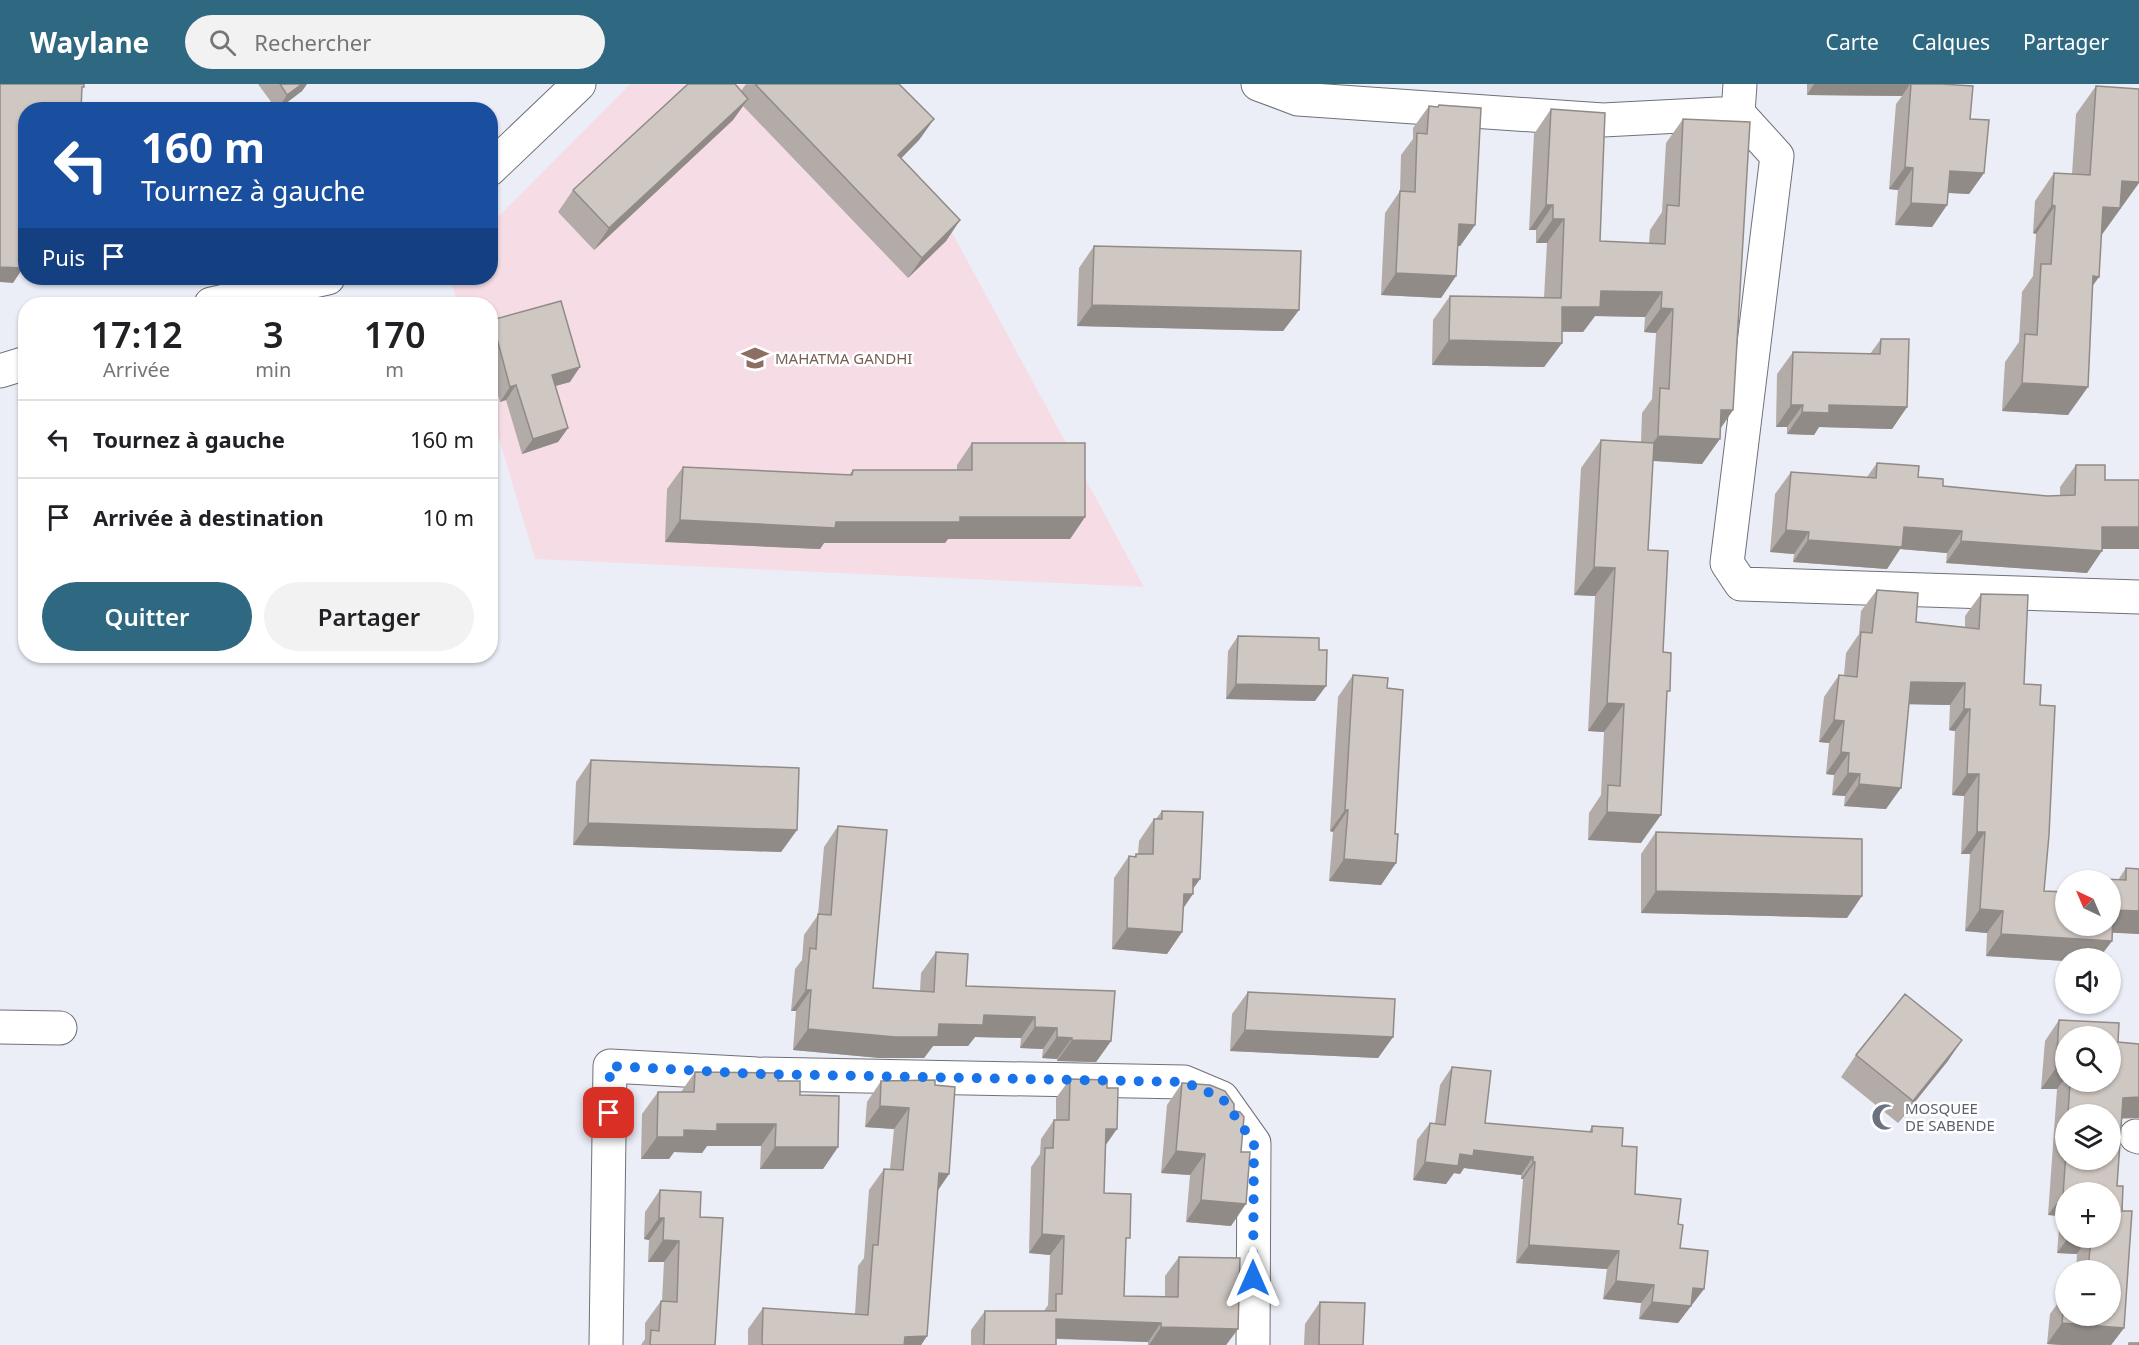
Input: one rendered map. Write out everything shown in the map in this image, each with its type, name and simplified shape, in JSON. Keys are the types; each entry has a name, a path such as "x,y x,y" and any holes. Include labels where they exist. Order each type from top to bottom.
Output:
{"street":[{"path":"498,161 579,84"},
{"path":"1258,84 1298,99 1603,120 1738,98 1777,156 1727,563 1741,584 2139,597"},
{"path":"257,297 322,287"},
{"path":"0,371 18,365"},
{"path":"0,1027 60,1028"},
{"path":"606,1345 610,1066 757,1074 1184,1082 1222,1098 1254,1143 1253,1345"}],"shaded area":[{"name":"MAHATMA GANDHI","path":"630,84 815,84 941,212 1144,587 535,559 498,435 498,297 456,297 452,285 498,285 498,217"}],"building":[{"path":"0,84 84,84 81,102 18,102 18,268 0,267"},
{"path":"280,84 302,84 287,95"},
{"path":"688,84 735,84 748,99 609,228 573,190"},
{"path":"755,84 899,84 934,119 898,155 960,220 922,258"},
{"path":"1911,84 1973,86 1970,119 1989,120 1984,173 1950,171 1947,205 1911,203 1913,168 1905,167"},
{"path":"2096,86 2139,89 2139,182 2122,181 2120,208 2103,207 2099,277 2093,276 2088,387 2022,383 2025,334 2037,335 2041,264 2051,264 2055,206 2052,205 2054,173 2090,175"},
{"path":"1439,105 1481,108 1475,225 1459,224 1456,276 1396,273 1400,191 1415,192 1417,133 1427,134 1429,106 1438,107"},
{"path":"1551,109 1605,113 1600,241 1665,244 1667,205 1679,206 1683,119 1750,122 1733,410 1721,410 1720,439 1658,436 1660,388 1669,389 1673,309 1661,308 1662,292 1601,291 1600,307 1562,307 1562,343 1449,340 1450,296 1561,298 1564,219 1553,219 1553,205 1546,205"},
{"path":"1094,246 1301,251 1299,310 1092,305"},
{"path":"561,301 580,367 552,375 568,428 533,439 516,385 510,387 498,342 498,318"},
{"path":"1881,339 1909,339 1907,407 1829,405 1829,413 1802,412 1803,405 1791,405 1793,352 1880,354"},
{"path":"1601,440 1654,443 1648,550 1668,551 1663,652 1671,653 1661,815 1607,812 1608,785 1620,786 1624,704 1607,703 1615,568 1594,567"},
{"path":"972,443 1085,443 1085,517 960,517 960,522 836,522 835,528 680,520 683,467 852,475 853,470 972,470"},
{"path":"1877,463 1919,466 1918,477 1943,479 1943,486 2047,496 2075,495 2076,465 2105,465 2105,480 2139,480 2139,527 2102,527 2102,551 1961,541 1962,531 1904,527 1902,547 1808,540 1809,532 1786,530 1791,472 1876,478"},
{"path":"1877,590 1918,593 1916,622 1979,629 1981,594 2028,595 2024,684 2041,685 2040,705 2055,706 2044,891 2055,892 2055,936 2112,936 2112,941 2001,934 2003,911 1980,909 1985,832 1977,832 1979,774 1967,774 1970,709 1964,709 1965,683 1911,682 1901,788 1859,784 1860,774 1848,773 1849,753 1841,752 1844,721 1834,720 1839,675 1857,677 1861,632 1872,633"},
{"path":"1238,636 1319,638 1319,650 1327,650 1326,686 1236,684"},
{"path":"1353,675 1388,678 1387,688 1403,690 1395,834 1398,834 1396,863 1344,859"},
{"path":"591,760 799,768 797,830 588,823"},
{"path":"1162,811 1203,812 1200,879 1193,879 1193,894 1184,894 1182,932 1127,928 1129,856 1153,854 1154,819 1162,819"},
{"path":"838,826 887,830 873,988 934,992 936,952 968,954 966,986 1115,991 1111,1041 1072,1040 1072,1038 1057,1037 1057,1028 1035,1027 1035,1017 984,1015 983,1025 939,1024 938,1037 895,1037 808,1029 811,990 806,990 810,948 816,949 818,914 831,915"},
{"path":"1656,832 1862,839 1862,896 1656,891"},
{"path":"2126,868 2139,869 2139,911 2121,910 2121,880 2126,880"},
{"path":"1248,992 1395,999 1393,1037 1245,1030"},
{"path":"1905,994 1962,1040 1913,1101 1856,1055"},
{"path":"2059,1020 2119,1023 2119,1026 2059,1026"},
{"path":"2121,1042 2139,1044 2139,1097 2123,1098 2121,1127 2121,1104 2069,1104 2069,1092 2121,1092"},
{"path":"1452,1067 1491,1071 1485,1123 1592,1132 1592,1126 1623,1128 1622,1146 1637,1147 1635,1194 1681,1199 1678,1224 1683,1225 1680,1248 1708,1251 1704,1289 1693,1288 1691,1306 1652,1302 1654,1285 1616,1281 1619,1251 1529,1245 1535,1162 1533,1162 1533,1157 1474,1150 1473,1156 1460,1154 1458,1166 1425,1162 1430,1123 1445,1125"},
{"path":"695,1072 778,1073 778,1081 800,1081 800,1095 839,1096 838,1147 775,1147 776,1124 717,1124 717,1131 684,1130 684,1137 657,1137 658,1092 694,1092"},
{"path":"1070,1079 1107,1080 1107,1088 1118,1088 1117,1129 1106,1129 1104,1193 1131,1194 1130,1238 1126,1238 1124,1296 1178,1297 1179,1257 1240,1258 1238,1329 1161,1327 1161,1323 1056,1319 1056,1345 984,1345 985,1311 1056,1311 1056,1294 1062,1294 1064,1236 1042,1234 1045,1148 1053,1148 1054,1120 1069,1120"},
{"path":"935,1080 935,1085 955,1087 949,1174 939,1173 927,1336 905,1337 904,1345 762,1345 763,1308 868,1315 873,1245 878,1245 884,1169 903,1170 909,1108 880,1106 881,1081"},
{"path":"1182,1083 1210,1085 1225,1091 1234,1104 1234,1111 1240,1112 1244,1117 1241,1152 1250,1152 1246,1204 1201,1200 1205,1154 1176,1151"},
{"path":"2065,1170 2118,1170 2117,1182 2064,1182"},
{"path":"2121,1186 2123,1186 2122,1211 2132,1211 2124,1328 2099,1326 2121,1326 2121,1260 2089,1260 2090,1248 2121,1248"},
{"path":"660,1190 701,1192 700,1217 723,1218 715,1345 650,1345 651,1330 659,1331 661,1301 677,1302 679,1241 663,1240 664,1218 659,1218"},
{"path":"1320,1302 1365,1303 1363,1345 1319,1345"}],"place":[{"name":"MAHATMA GANDHI","path":"755,358"},
{"name":"MOSQUEE DE SABENDE","path":"1885,1117"}],"route":[{"path":"609,1113 610,1066 757,1074 1184,1082 1222,1098 1254,1143 1253,1278"}]}
